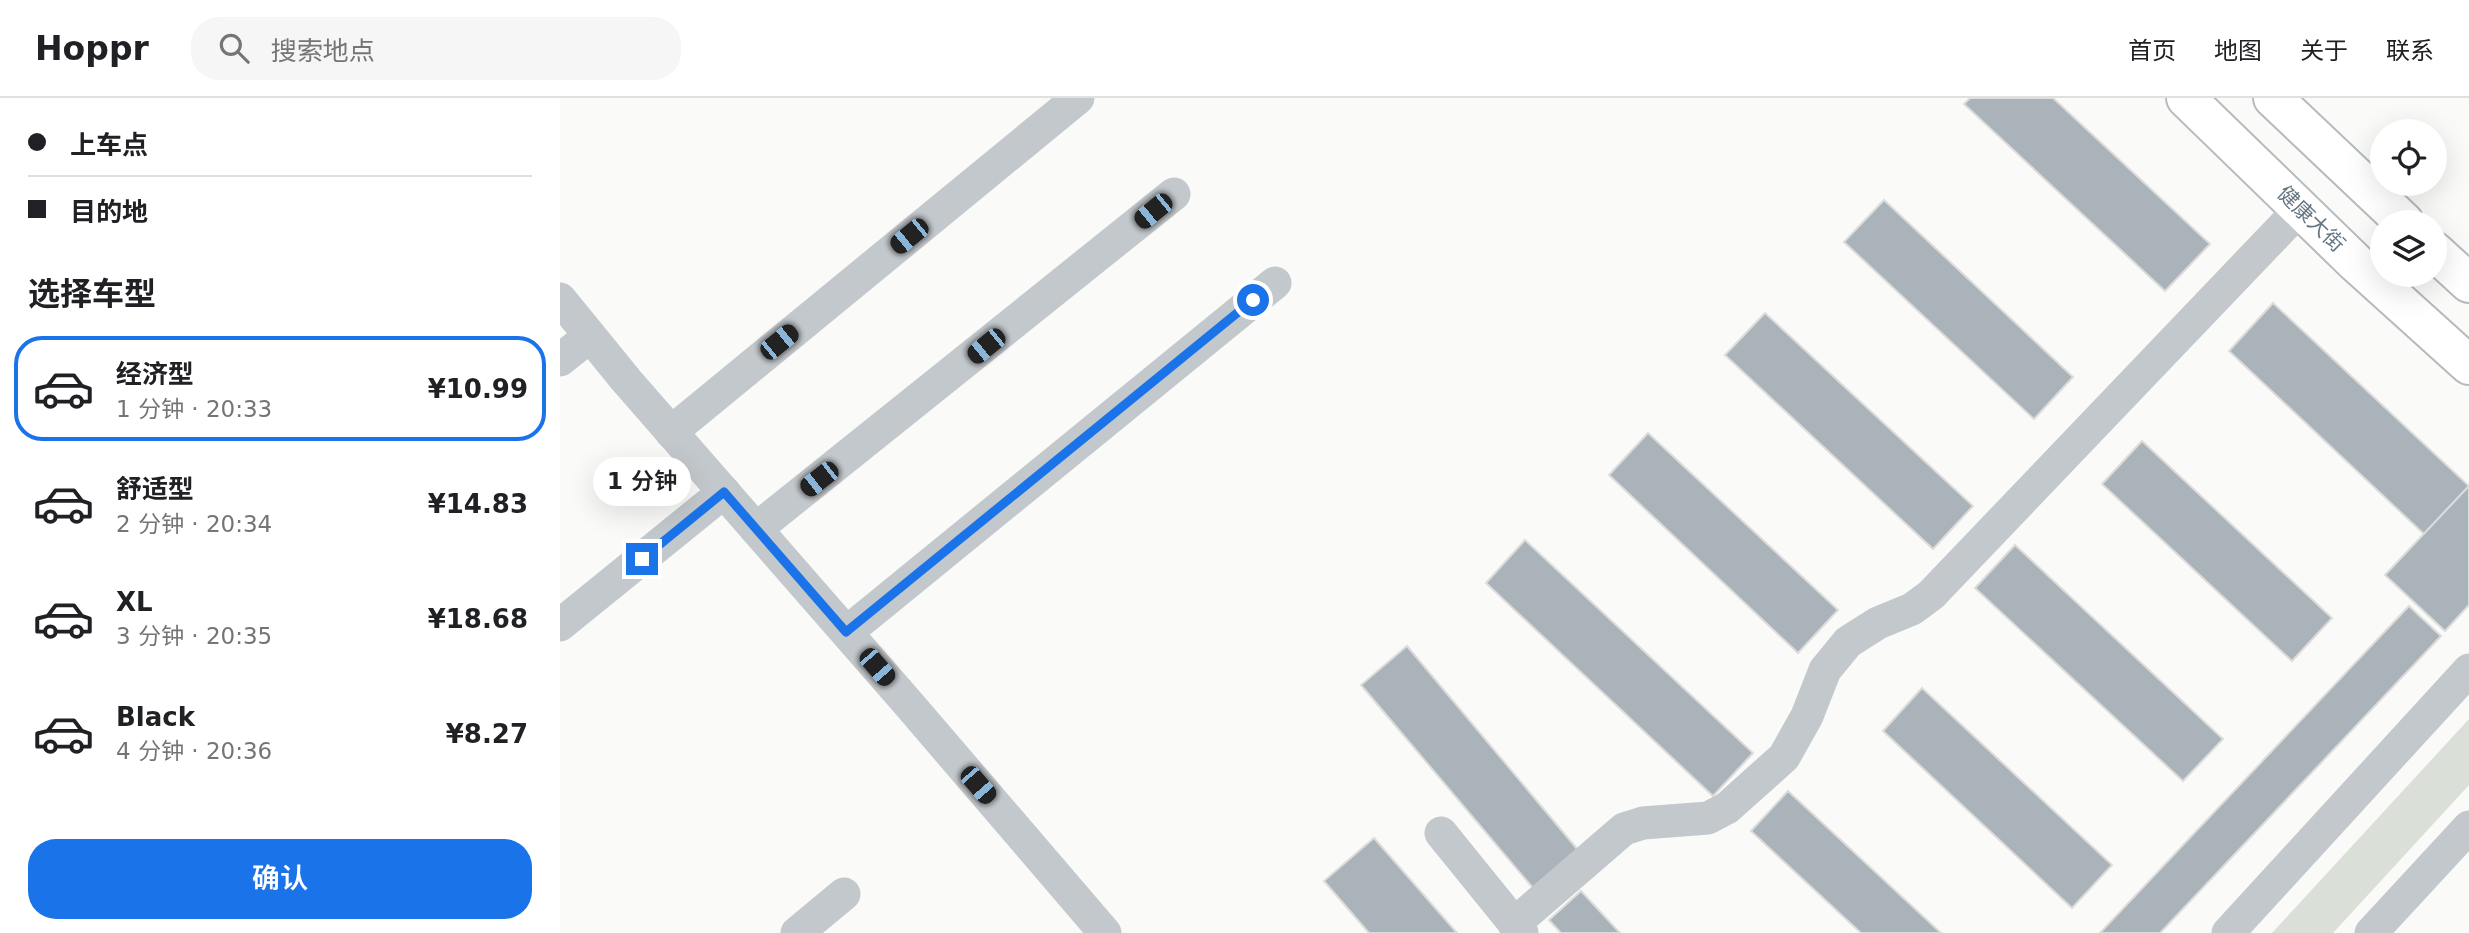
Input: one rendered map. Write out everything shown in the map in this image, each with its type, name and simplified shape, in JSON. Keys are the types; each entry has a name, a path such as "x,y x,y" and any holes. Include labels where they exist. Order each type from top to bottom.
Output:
{"main road":[{"name":"健康大街","path":"2186,98 2356,262 2469,365"},
{"path":"2273,98 2391,210"},
{"path":"2447,263 2469,283"}],"street":[{"path":"671,432 1079,98"},
{"path":"756,529 1174,194"},
{"path":"1441,833 1518,928 1624,829 1643,822 1708,818 1727,808 1784,757 1807,716 1825,670 1848,642 1878,623 1912,609 1931,595 2301,209"},
{"path":"846,632 1275,283"},
{"path":"560,299 671,432 1102,932"},
{"path":"560,360 590,336"},
{"path":"560,625 724,492"},
{"path":"2228,933 2469,670"},
{"path":"2371,933 2469,827"},
{"path":"797,933 844,894"}],"shaded area":[{"path":"2469,719 2469,785 2333,933 2272,933"}],"building":[{"path":"1970,98 2053,98 2210,244 2165,291 1964,104"},
{"path":"1884,200 2073,377 2034,419 1844,242"},
{"path":"2273,303 2469,486 2424,534 2229,351"},
{"path":"1765,313 1973,506 1933,549 1725,355"},
{"path":"1648,433 1838,610 1798,653 1609,475"},
{"path":"2142,441 2332,618 2292,661 2102,484"},
{"path":"2469,486 2469,605 2445,631 2385,575"},
{"path":"1525,540 1753,753 1713,796 1486,583"},
{"path":"2015,545 2223,739 2183,781 1975,588"},
{"path":"2409,606 2441,636 2160,933 2100,933"},
{"path":"1407,646 1578,850 1533,888 1361,685"},
{"path":"1922,688 2112,865 2072,908 1883,731"},
{"path":"1788,791 1941,933 1861,933 1751,831"},
{"path":"1374,838 1457,933 1369,933 1324,881"},
{"path":"1581,891 1620,933 1561,933 1549,920"}],"route":[{"path":"642,559 724,492 846,632 1253,300"}]}
